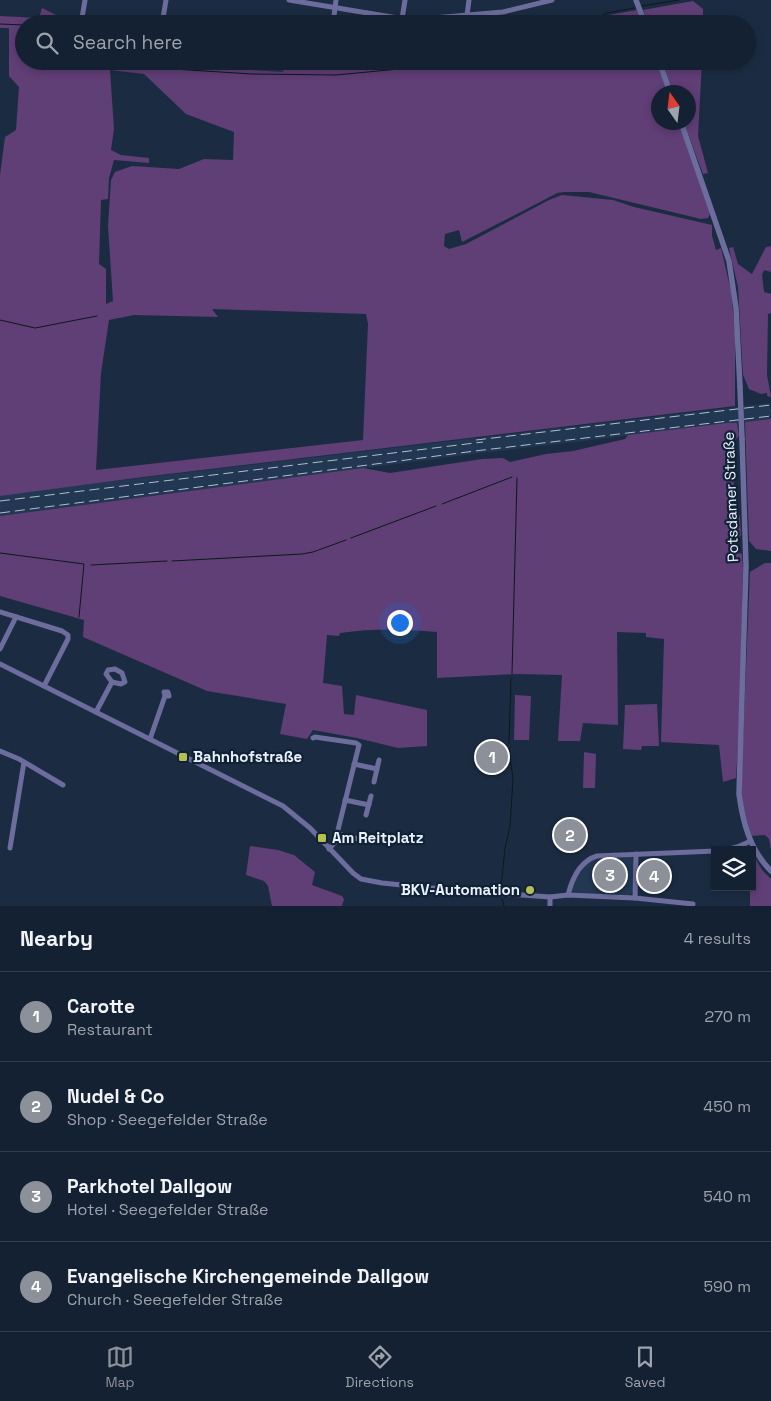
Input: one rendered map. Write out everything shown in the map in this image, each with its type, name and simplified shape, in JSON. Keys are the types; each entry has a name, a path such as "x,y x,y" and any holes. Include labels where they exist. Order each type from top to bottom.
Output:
{"street":[{"path":"82,15 85,0"},
{"path":"164,15 166,0"},
{"path":"289,0 382,15"},
{"path":"334,15 336,0"},
{"path":"402,15 404,0"},
{"path":"470,0 467,15 503,12 552,0"},
{"path":"636,0 642,15"},
{"path":"662,70 668,85"},
{"name":"Potsdamer Straße","path":"684,130 729,261 734,287 740,387 746,572 739,794 744,822 750,841 771,871"},
{"path":"0,612 62,631 68,635 68,639 44,686"},
{"path":"0,649 16,617"},
{"path":"0,664 283,806 310,828 356,876 364,880 433,888 550,897 568,895 635,898 693,904"},
{"path":"96,712 112,682"},
{"path":"150,738 165,696"},
{"path":"313,738 358,744 335,842 329,849"},
{"path":"0,751 24,762 63,785"},
{"path":"374,782 379,760"},
{"path":"10,848 24,762"},
{"path":"354,764 377,769"},
{"path":"366,815 371,796"},
{"path":"345,800 368,805"},
{"path":"337,834 363,840"},
{"path":"739,846 750,841"},
{"path":"568,895 571,883 586,861 597,856 711,851"},
{"path":"635,898 636,854"},
{"path":"550,897 550,906"}],"shaded area":[{"path":"693,1 703,9 703,15 645,15 643,10"},
{"path":"42,8 56,15 40,15"},
{"path":"637,10 639,15 609,15"},
{"path":"0,16 15,17 15,70 110,70 250,70 283,72 283,70 659,70 665,85 651,85 651,130 681,130 710,214 708,218 701,219 589,192 564,192 557,193 462,242 459,230 445,234 444,246 449,249 466,244 562,195 613,200 634,207 712,225 712,236 716,250 721,248 731,291 735,333 735,406 0,496 0,175 5,137 16,130 19,87 9,76 9,28 0,28","holes":["110,70 144,74 186,114 234,132 233,160 204,159 179,169 132,166 115,172 111,180 108,226 113,301 106,304 106,269 99,264 101,200 108,199 109,178 114,160 149,163 149,158 121,155 111,150 114,129","212,309 366,314 368,324 363,440 96,470 101,373 109,320 134,315 218,317"]},
{"path":"250,70 283,70 283,72"},
{"path":"665,70 702,70 698,136 708,173 703,174 687,130 696,130 696,85 671,85"},
{"path":"771,246 771,272 764,270 762,275 764,292 771,294 771,313 768,314 767,375 771,397 767,396 767,393 761,394 749,389 743,375 738,287 729,248 733,247 738,264 752,274 766,247"},
{"path":"771,403 771,419 472,454 0,516 0,496 5,494"},
{"path":"771,419 771,551 756,549 749,541 745,422"},
{"path":"737,423 739,436 730,445 736,508 740,517 741,536 733,539 738,553 742,554 743,569 740,708 736,778 723,782 719,745 661,742 664,639 646,637 646,633 617,632 618,725 583,723 580,741 558,741 562,675 517,674 437,678 437,632 377,630 340,633 339,636 327,635 323,683 342,686 344,714 354,715 356,695 427,710 427,746 398,748 313,730 307,739 280,734 286,704 207,691 83,637 84,620 0,596 0,516 363,468 390,473 482,459 503,458 510,462 546,454 573,451 625,439 628,435"},
{"path":"765,563 771,563 771,850 769,839 765,835 751,836 743,805 741,788 750,572"},
{"path":"515,695 531,696 529,740 514,740"},
{"path":"657,704 659,746 642,746 641,750 623,749 625,705"},
{"path":"584,752 596,754 595,788 583,788"},
{"path":"250,846 278,850 294,855 315,872 312,885 342,896 344,899 342,906 272,906 268,886 264,881 246,875"},
{"path":"632,857 633,891 630,895 626,897 571,892 572,884 592,859"},
{"path":"756,859 762,870 771,879 771,906 750,906 750,891 756,891"}],"waterway":[{"path":"642,6 679,0"},
{"path":"603,15 634,8"},
{"path":"0,24 15,25"},
{"path":"189,70 252,74 336,75 388,70"},
{"path":"0,320 35,328 97,316"},
{"path":"442,504 512,477"},
{"path":"512,674 517,478"},
{"path":"351,538 436,506"},
{"path":"172,561 302,554 346,540"},
{"path":"0,553 84,564 79,617"},
{"path":"91,565 167,561"},
{"path":"509,743 511,679"},
{"path":"501,888 505,848 510,826 513,779 509,749"},
{"path":"502,899 504,906"}],"railway":[{"path":"476,440 771,405"},
{"path":"0,513 475,451 771,416"},
{"path":"0,501 483,442"}],"place":[{"name":"Bahnhofstraße","path":"183,757"},
{"name":"Carotte","path":"492,757"},
{"name":"Nudel & Co","path":"570,835"},
{"name":"Am Reitplatz","path":"322,838"},
{"name":"Parkhotel Dallgow","path":"610,875"},
{"name":"Evangelische Kirchengemeinde Dallgow","path":"654,876"},
{"name":"BKV-Automation","path":"530,890"}]}
